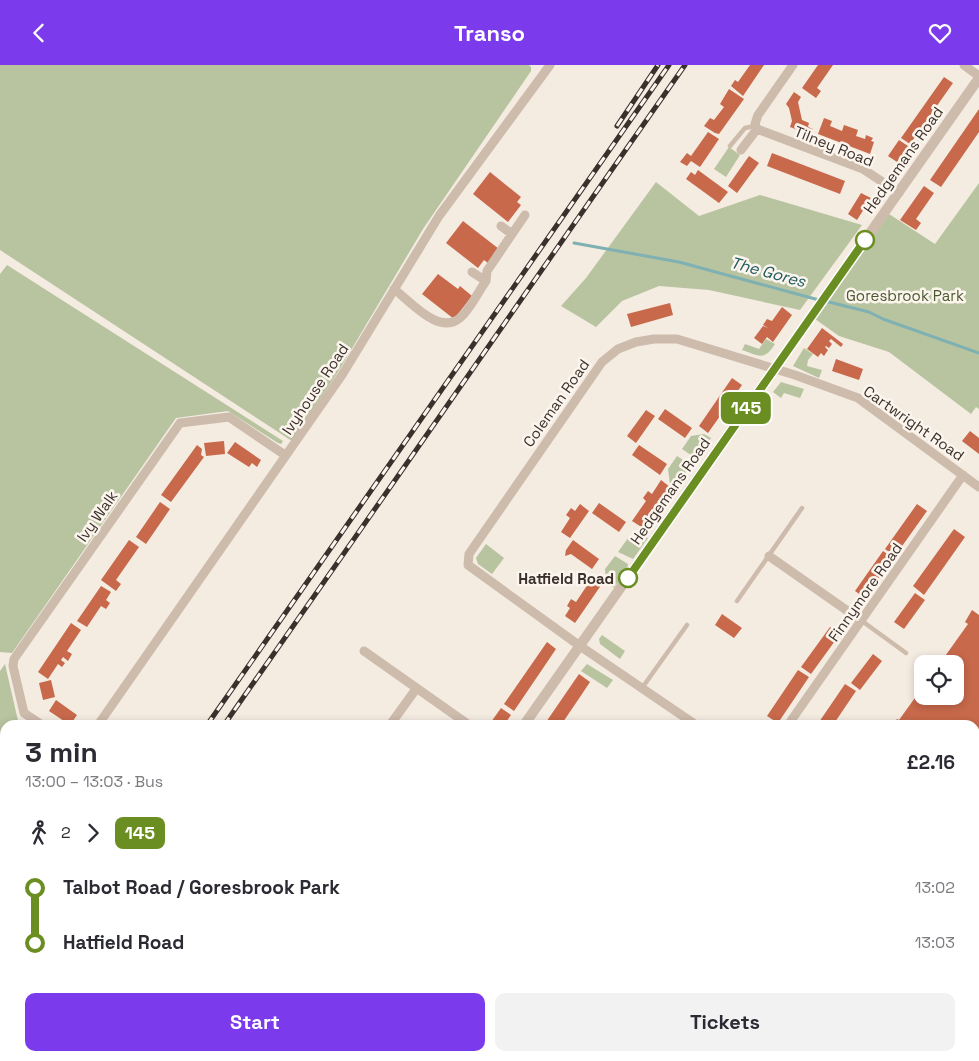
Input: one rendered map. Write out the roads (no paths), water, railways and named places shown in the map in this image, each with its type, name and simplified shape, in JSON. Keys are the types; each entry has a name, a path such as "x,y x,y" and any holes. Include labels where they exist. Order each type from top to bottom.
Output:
{"street":[{"name":"Ivyhouse Road","path":"102,720 342,375 439,217 549,65"},
{"path":"741,150 756,128 758,115 793,65"},
{"path":"964,65 979,77"},
{"name":"Hedgemans Road","path":"528,720 979,77"},
{"name":"Tilney Road","path":"756,128 863,169 899,193"},
{"path":"394,289 434,320 443,324 451,323 461,317 486,281 487,271 525,215"},
{"path":"501,226 512,234"},
{"path":"472,272 486,281"},
{"name":"Coleman Road","path":"580,646 472,569 468,561 469,554 588,378 602,361 618,349 636,341 677,339 773,369"},
{"name":"Cartwright Road","path":"773,369 858,398 979,487"},
{"name":"Ivy Walk","path":"34,720 24,713 13,666 14,659 180,423 229,417 285,455"},
{"name":"Finnymore Road","path":"792,720 963,475"},
{"path":"770,555 862,621"},
{"path":"580,646 689,720"},
{"path":"364,651 462,720"},
{"path":"394,720 416,689"}],"lane":[{"path":"730,146 745,128 756,128"},
{"path":"737,601 802,508"},
{"path":"862,621 906,653"},
{"path":"642,687 687,625"}],"waterway":[{"name":"The Gores","path":"574,243 679,262 819,300"},
{"name":"The Gores","path":"825,301 869,312 883,319 979,353"}],"railway":[{"path":"617,126 658,65"},
{"path":"210,720 669,65"},
{"path":"227,720 685,65"}],"place":[{"name":"Hatfield Road","path":"628,578"}],"park label":[{"name":"Goresbrook Park","path":"905,295"}]}
